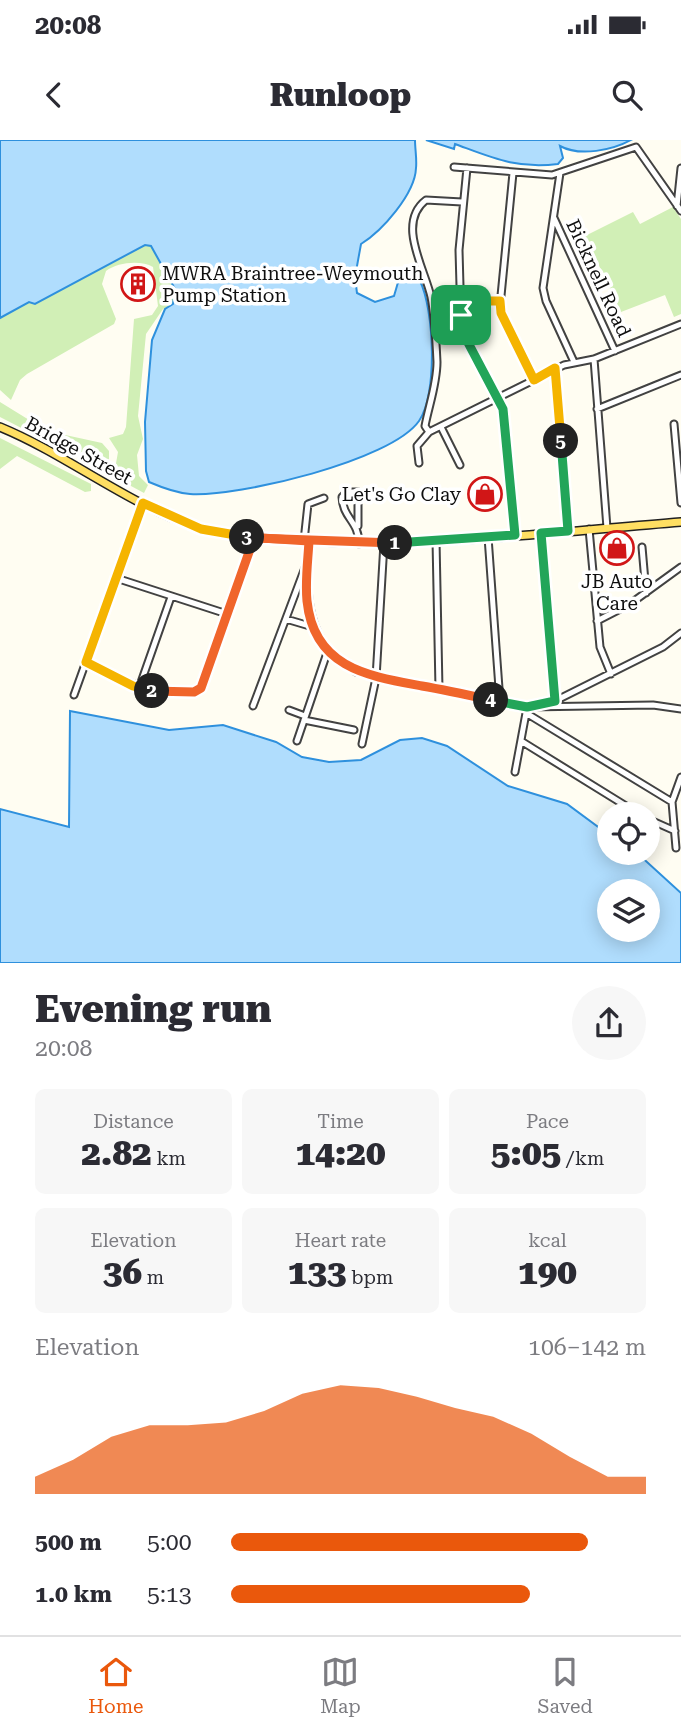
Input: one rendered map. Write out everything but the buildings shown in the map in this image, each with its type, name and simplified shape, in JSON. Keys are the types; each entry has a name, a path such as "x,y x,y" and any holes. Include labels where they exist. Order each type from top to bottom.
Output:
{"main road":[{"name":"Bridge Street","path":"0,426 143,503 201,529 254,538 384,544 681,522"}],"street":[{"path":"454,167 513,173 560,173 632,148 641,152 679,209"},
{"path":"467,168 459,250 461,315 464,335 505,415 515,535"},
{"path":"679,209 681,168"},
{"path":"513,173 501,313 534,380"},
{"path":"560,173 544,275 544,293 574,362"},
{"path":"429,432 425,426 437,366 435,327 431,296 416,255 414,224 419,207 426,200 462,202"},
{"name":"Bicknell Road","path":"554,218 615,351"},
{"path":"461,315 488,301 500,301"},
{"path":"419,463 417,446 429,432 555,368 594,359 681,324"},
{"path":"594,359 607,528"},
{"path":"555,368 568,531"},
{"path":"597,409 681,375"},
{"path":"674,424 681,503"},
{"path":"441,426 460,465"},
{"path":"358,526 342,508 342,497 347,492 358,492 359,544"},
{"path":"324,498 308,504 307,601 313,627 328,650 347,667 376,678 439,689 527,710 672,802"},
{"path":"74,695 143,503"},
{"path":"589,529 600,647 611,674"},
{"path":"541,533 555,701"},
{"path":"488,537 499,702"},
{"path":"86,662 139,688 163,692 198,691 254,538"},
{"path":"436,540 439,689"},
{"path":"362,744 376,678 384,544"},
{"path":"642,547 646,593"},
{"path":"253,706 308,559"},
{"path":"597,621 646,593 681,567"},
{"path":"117,578 227,614"},
{"path":"139,688 171,597"},
{"path":"286,619 313,627"},
{"path":"527,710 555,701 611,674 663,647 681,633"},
{"path":"297,741 328,650"},
{"path":"540,706 653,705 681,709"},
{"path":"289,710 305,718 354,730"},
{"path":"514,772 527,710"},
{"path":"521,741 620,802"},
{"path":"676,848 672,802 681,777"},
{"path":"660,824 675,831"}],"green space":[{"path":"673,207 681,219 681,314 674,317 665,295 621,312 585,236 633,212 640,224"},
{"path":"145,245 151,245 175,290 173,304 163,309 146,334 138,416 143,439 137,455 139,476 148,485 144,493 118,479 115,469 118,452 109,438 123,434 126,427 134,319 152,315 158,306 153,267 130,263 106,271 102,284 116,319 114,324 27,374 20,380 11,400 0,390 0,318 29,302 35,304"},
{"path":"0,402 47,431 102,443 109,451 109,462 99,468 0,417"},
{"path":"0,438 91,484 91,491 85,492 17,456 0,469"}],"water":[{"path":"0,140 415,140 416,168 410,189 396,211 361,244 355,277 357,293 375,302 394,296 399,279 420,281 428,311 432,351 429,392 419,421 403,436 378,450 312,474 276,483 190,494 149,482 146,471 145,422 152,340 165,309 173,304 175,289 151,246 145,245 35,304 29,302 0,318"},
{"path":"426,140 631,140 615,147 587,152 560,146 563,158 558,164 530,165 505,161 455,144 454,149"},
{"path":"70,711 169,730 223,725 276,742 302,757 329,762 361,760 400,740 422,738 447,746 508,786 567,804 597,826 597,865 650,865 681,893 681,963 0,963 0,809 69,827"}],"place":[{"name":"MWRA Braintree-Weymouth Pump Station","path":"138,284"},
{"name":"Let's Go Clay","path":"485,494"},
{"name":"JB Auto Care","path":"617,548"}],"route":[{"path":"461,315 464,335 502,404 505,415 515,535 367,544 317,541 309,541 304,541 254,538 203,684 198,691 163,692 139,688 86,662 143,503 174,519 210,531 254,538 309,541 307,601 313,627 335,657 356,672 527,707 555,701 541,533 568,531 555,368 534,380 501,313 500,301 488,301 461,315"}]}
